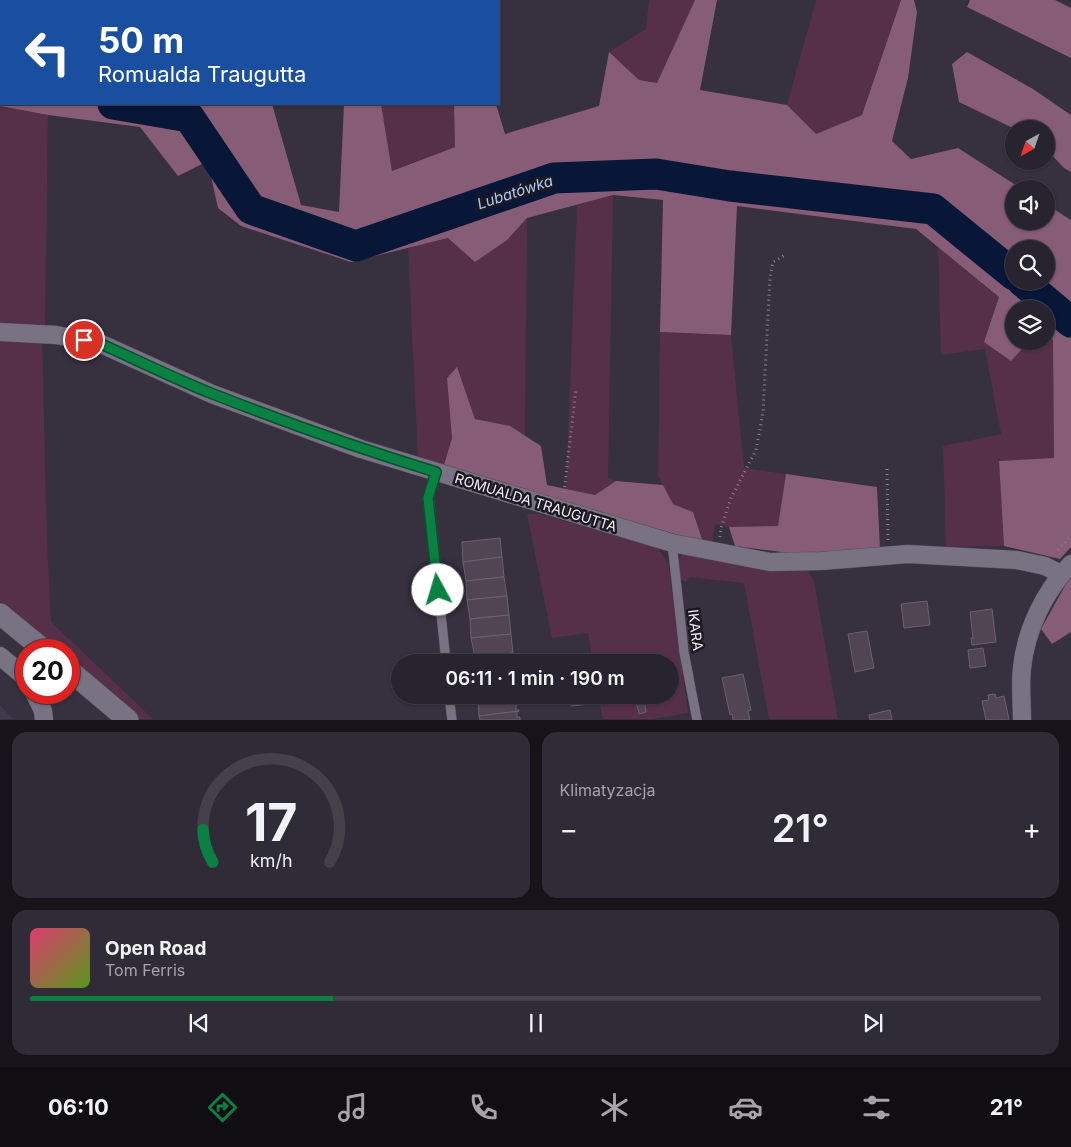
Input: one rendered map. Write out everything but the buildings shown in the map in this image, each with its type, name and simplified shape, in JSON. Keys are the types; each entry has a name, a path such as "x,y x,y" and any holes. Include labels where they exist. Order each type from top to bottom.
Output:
{"street":[{"name":"ROMUALDA TRAUGUTTA","path":"0,332 56,335 99,343 212,394 361,449 672,544 770,562 821,561 908,554 1017,560 1066,569"},
{"path":"1022,720 1022,668 1031,625 1066,569"},
{"path":"0,614 31,639"},
{"path":"0,656 15,669"},
{"path":"80,679 128,720"},
{"path":"40,704 44,720"}],"lane":[{"path":"436,472 428,498 445,654"},
{"name":"IKARA","path":"672,544 684,652 697,720"},
{"path":"450,704 452,720"}],"path":[{"path":"718,552 721,528 731,498 756,450 763,413 770,277 773,262 784,255"},
{"path":"562,510 576,390"},
{"path":"887,469 889,522 887,556"}],"shaded area":[{"path":"649,0 695,0 657,83 639,80 609,52 646,29"},
{"path":"695,0 717,0 700,90 787,105 816,134 862,115 901,0 914,0 917,12 908,78 892,141 911,159 958,148 1008,180 1005,180 1005,230 1055,230 1055,210 1071,220 1071,547 1060,559 1004,546 999,461 1054,458 1053,350 1055,350 1055,300 1005,300 1005,350 1021,350 1011,361 984,342 999,297 916,229 737,206 731,335 660,332 663,200 613,195 527,218 507,240 475,262 448,238 351,262 241,226 218,208 210,172 202,164 178,176 140,127 48,115 0,105 272,105 301,205 339,212 344,105 381,105 392,171 455,147 454,105 496,105 505,134 599,106 609,52 639,80 657,83"},
{"path":"816,0 901,0 862,115 816,134 787,105"},
{"path":"970,0 1055,0 1071,8 1071,58 967,7"},
{"path":"967,52 1033,89 1071,115 1071,172 1055,158 1055,120 1005,120 1005,124 959,102 952,64"},
{"path":"381,105 454,105 455,147 391,171"},
{"path":"0,106 48,115 45,325 0,324"},
{"path":"613,195 608,479 616,481 595,495 566,489 577,205"},
{"path":"527,218 525,436 510,426 475,419 457,368 447,378 452,438 443,468 418,459 408,248 448,238 507,240"},
{"path":"938,247 999,297 984,342 1011,360 1020,350 1053,350 1054,459 999,461 1004,546 946,547 943,446 1001,434 985,349 941,355"},
{"path":"660,332 731,335 744,468 786,474 778,526 729,527 715,524 712,543 703,542 693,512 673,504 658,476"},
{"path":"0,339 42,339 51,622 69,639 47,639 0,601"},
{"path":"457,367 475,419 510,426 541,446 547,485 595,495 616,481 663,485 673,504 693,512 703,542 443,468 452,438 447,378"},
{"path":"786,474 877,487 880,549 821,557 735,546 729,527 778,526"},
{"path":"527,514 539,514 606,533 639,540 657,547 668,563 688,713 652,719 603,719 600,704 679,704 679,654 592,654 588,633 552,638"},
{"path":"683,554 806,568 814,581 838,719 769,719 744,583 690,577 686,582 679,579 677,561"},
{"path":"1071,578 1071,632 1052,644 1041,629"},
{"path":"80,650 153,719 138,719 80,665"},
{"path":"0,705 9,715 12,719 0,719"}],"waterway":[{"name":"Lubatówka","path":"119,105 189,117 251,209 356,246 554,178 656,174 730,186 933,209 1005,268"},
{"name":"Lubatówka","path":"1033,290 1071,322"}],"route":[{"path":"84,340 99,343 212,394 249,408 361,449 436,472 428,498 438,590"}]}
